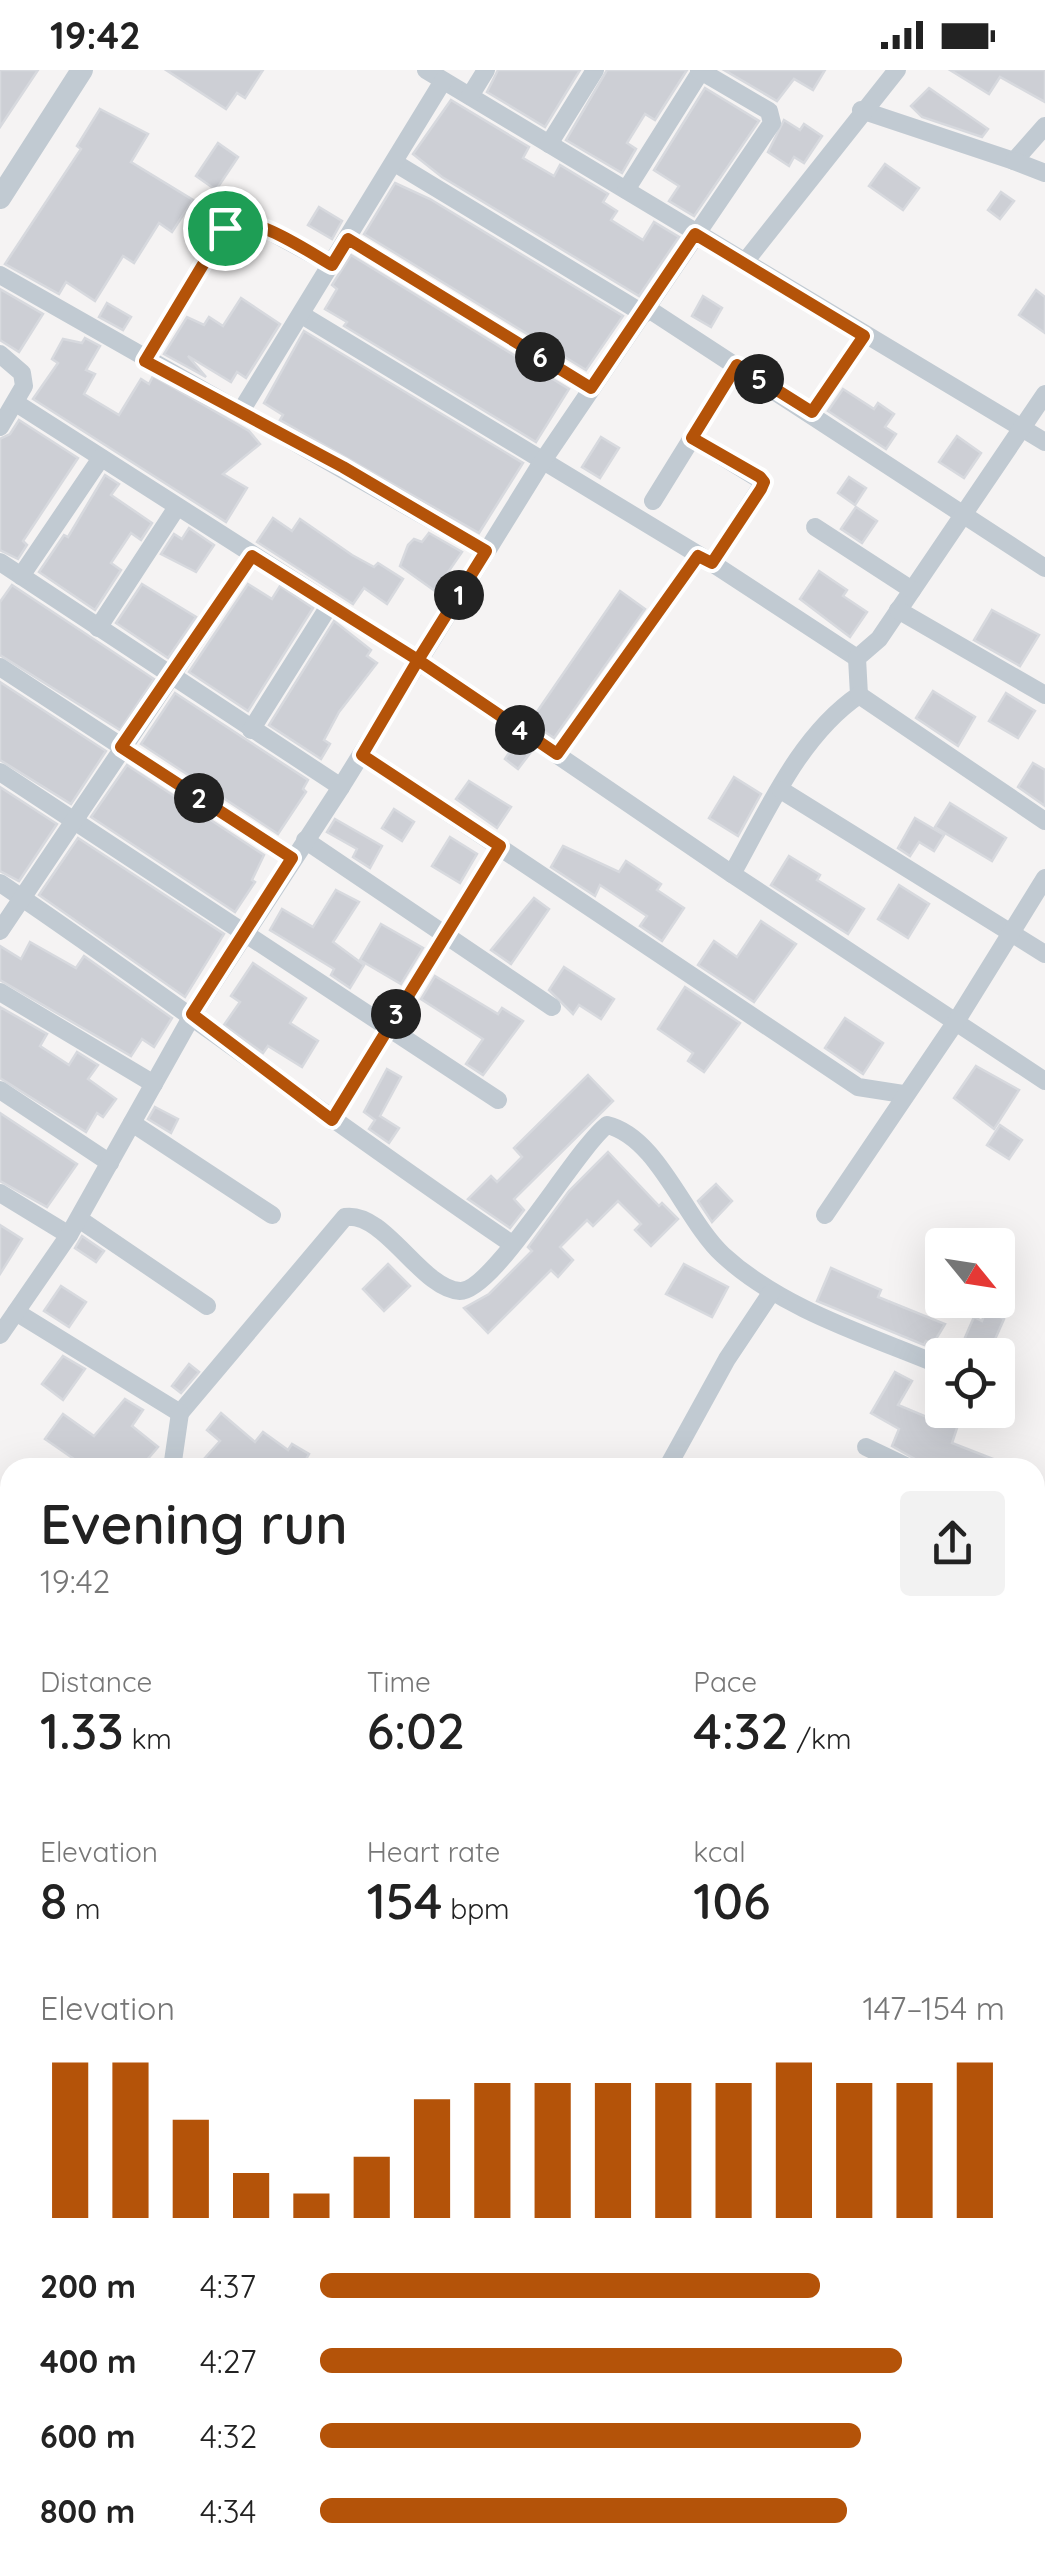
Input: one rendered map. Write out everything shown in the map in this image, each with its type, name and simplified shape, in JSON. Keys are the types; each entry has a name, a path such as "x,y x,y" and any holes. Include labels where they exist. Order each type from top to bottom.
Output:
{"street":[{"path":"0,198 82,70"},
{"path":"426,70 1045,442"},
{"path":"470,96 486,70"},
{"path":"549,144 595,70"},
{"path":"744,263 861,110 897,70"},
{"path":"0,1335 74,1227 192,1014 342,788 542,462 774,118 769,111 700,71 626,190"},
{"path":"241,411 443,80"},
{"path":"861,110 1045,173"},
{"path":"1014,161 1045,126"},
{"path":"395,163 737,365 1045,568"},
{"path":"145,361 230,222 258,224 332,265"},
{"path":"348,239 591,388"},
{"path":"0,275 145,361 241,411 486,551"},
{"path":"302,315 705,559 856,658"},
{"path":"812,412 864,336"},
{"path":"0,354 22,373 24,386 0,428"},
{"path":"653,500 737,365"},
{"path":"856,658 870,652 1045,394"},
{"path":"16,403 418,660 732,874 1045,1080"},
{"path":"557,754 764,482 692,438"},
{"path":"100,458 8,573 342,788"},
{"path":"98,628 176,508"},
{"path":"815,527 912,590"},
{"path":"0,931 252,556"},
{"path":"251,730 329,606"},
{"path":"898,610 1045,695"},
{"path":"856,658 859,694"},
{"path":"0,667 292,858"},
{"path":"732,874 820,730 859,694"},
{"path":"859,694 1045,821"},
{"path":"362,755 698,984 858,1087 903,1094"},
{"path":"0,772 498,1100"},
{"path":"781,790 1045,954"},
{"path":"305,840 552,1007"},
{"path":"332,1120 500,846"},
{"path":"825,1215 903,1094 957,1020 1045,878"},
{"path":"0,883 192,1014 332,1120 512,1244"},
{"path":"0,992 154,1084"},
{"path":"0,1090 110,1163"},
{"path":"132,1124 272,1215"},
{"path":"173,1458 180,1413 346,1217 367,1222 456,1291 473,1286 512,1244 607,1125 630,1134 660,1167 710,1242 771,1293 925,1359"},
{"path":"0,1193 74,1227 207,1306"},
{"path":"673,1458 727,1359 771,1293"},
{"path":"16,1312 180,1413"},
{"path":"866,1447 889,1458"}],"building":[{"path":"0,70 38,70 0,127"},
{"path":"166,70 263,70 245,98 237,93 226,109"},
{"path":"498,70 580,70 545,127 487,92"},
{"path":"607,70 687,70 655,120 645,114 627,143 636,149 622,173 566,140"},
{"path":"724,70 825,70 813,90 794,79 777,101"},
{"path":"950,70 1045,70 1045,102 1000,77 989,94"},
{"path":"705,88 759,121 694,216 669,201 679,186 654,170"},
{"path":"929,88 988,129 982,137 922,117 911,106"},
{"path":"451,100 529,147 523,158 554,176 560,165 608,194 603,202 617,211 611,220 643,240 654,222 679,237 639,296 442,177 413,154"},
{"path":"100,109 148,134 131,162 193,200 172,232 159,223 134,263 123,256 95,301 66,282 59,294 5,264 81,149 77,146"},
{"path":"784,120 800,130 804,124 822,136 804,163 794,157 789,166 768,152"},
{"path":"218,143 238,157 216,190 196,176"},
{"path":"885,164 919,188 903,210 869,186"},
{"path":"395,183 430,199 623,316 586,370 364,234"},
{"path":"1001,192 1014,201 1000,219 988,210"},
{"path":"319,207 342,221 332,239 308,225"},
{"path":"351,255 569,389 536,442 344,326 347,322 325,309 337,289 332,285"},
{"path":"0,289 43,314 19,352 0,340"},
{"path":"1036,290 1045,297 1045,333 1019,315"},
{"path":"703,296 722,308 711,327 692,316"},
{"path":"241,298 280,324 246,378 237,372 231,382 188,356 206,377 164,354 187,317 204,325 209,317 223,326"},
{"path":"107,303 131,317 123,330 99,317"},
{"path":"304,331 523,463 479,533 280,420 283,415 264,403"},
{"path":"85,338 100,346 86,370 95,374 84,394 119,415 141,379 149,384 153,376 249,431 260,444 223,474 247,488 226,522 33,399 58,363 52,359 63,339 82,343"},
{"path":"843,389 874,409 878,403 894,414 885,427 896,434 886,449 828,411"},
{"path":"19,420 78,458 23,541 27,545 18,559 0,550 0,439 10,434"},
{"path":"957,436 981,453 964,478 939,462"},
{"path":"601,437 619,448 600,478 582,467"},
{"path":"105,475 119,484 111,495 152,523 141,540 131,533 111,563 121,570 95,610 39,572 64,535 68,537"},
{"path":"849,477 866,488 855,505 838,493"},
{"path":"856,507 877,521 862,543 841,529"},
{"path":"273,518 292,531 300,519 352,555 374,567 378,563 403,579 387,604 364,588 353,604 257,542"},
{"path":"189,528 214,545 196,572 161,554 174,534 182,539"},
{"path":"429,533 462,552 435,591 400,566 408,545 414,539 422,542"},
{"path":"819,571 847,590 843,596 867,612 850,637 800,599"},
{"path":"142,584 196,617 168,658 116,623"},
{"path":"248,584 272,599 280,586 313,608 248,711 189,672"},
{"path":"12,585 154,679 120,730 0,655 0,602"},
{"path":"620,591 645,609 554,738 530,722"},
{"path":"992,610 1039,635 1020,666 974,640"},
{"path":"334,621 371,650 367,656 377,663 339,712 324,740 330,744 321,759 269,725"},
{"path":"0,682 106,751 71,804 0,760"},
{"path":"933,691 975,717 958,746 916,718"},
{"path":"175,693 308,780 303,789 306,792 278,834 141,744"},
{"path":"1006,693 1035,711 1018,738 989,721"},
{"path":"516,742 531,752 518,769 505,759"},
{"path":"1033,763 1045,770 1045,806 1018,787"},
{"path":"127,765 264,855 252,880 255,882 235,912 91,817"},
{"path":"734,777 761,794 738,836 709,818"},
{"path":"469,781 511,807 497,828 456,799"},
{"path":"0,787 57,824 19,881 0,871"},
{"path":"950,803 1006,838 992,861 935,827"},
{"path":"394,809 414,822 402,841 382,828"},
{"path":"915,818 944,835 934,851 919,842 910,856 898,848"},
{"path":"335,819 382,846 370,868 353,857 357,849 327,832"},
{"path":"450,837 477,854 460,883 432,866"},
{"path":"78,838 224,934 185,997 39,895"},
{"path":"563,846 619,872 626,861 661,884 657,890 684,908 662,941 640,926 647,916 600,885 595,896 551,867"},
{"path":"789,856 820,875 817,880 864,909 848,934 771,885"},
{"path":"899,885 929,904 908,938 878,919"},
{"path":"336,890 359,902 333,942 364,965 350,988 331,975 334,969 270,930 282,909 313,927"},
{"path":"534,898 549,909 511,964 491,950"},
{"path":"761,921 796,944 754,1002 698,965 714,941 737,957"},
{"path":"381,924 423,948 401,984 360,960"},
{"path":"30,942 76,968 84,956 172,1018 154,1047 142,1039 131,1056 0,980 0,946 21,959"},
{"path":"253,963 306,998 290,1023 318,1041 302,1067 268,1046 263,1053 224,1025 240,1002 231,996"},
{"path":"564,967 614,999 601,1019 579,1005 573,1014 549,990"},
{"path":"435,976 498,1014 502,1008 523,1021 483,1075 466,1064 483,1039 421,999"},
{"path":"685,987 740,1023 704,1072 688,1061 693,1053 658,1029"},
{"path":"0,1007 47,1034 40,1046 69,1065 77,1052 98,1065 88,1079 116,1099 103,1117 97,1113 86,1132 0,1078"},
{"path":"845,1018 883,1043 863,1074 825,1048"},
{"path":"976,1066 1019,1090 994,1129 954,1098"},
{"path":"387,1069 401,1077 380,1116 399,1128 389,1143 369,1129 375,1120 364,1112"},
{"path":"588,1075 613,1101 514,1199 524,1210 510,1228 468,1199 491,1176 497,1182 522,1157 514,1148"},
{"path":"155,1107 178,1119 171,1133 148,1119"},
{"path":"0,1113 77,1164 47,1207 0,1181"},
{"path":"1000,1125 1022,1140 1009,1159 987,1145"},
{"path":"608,1152 659,1206 662,1203 678,1219 651,1246 635,1230 641,1224 618,1201 593,1226 587,1220 560,1247 573,1260 558,1277 551,1270 488,1333 464,1308 489,1294 532,1251 528,1247 569,1191"},
{"path":"716,1184 732,1201 712,1222 698,1201"},
{"path":"0,1225 22,1239 0,1274"},
{"path":"82,1236 104,1251 96,1262 75,1248"},
{"path":"388,1264 410,1286 384,1311 363,1289"},
{"path":"684,1264 728,1287 712,1317 666,1294"},
{"path":"831,1268 881,1290 878,1297 945,1324 937,1338 925,1338 924,1345 817,1301"},
{"path":"61,1286 86,1302 69,1327 44,1311"},
{"path":"974,1318 1004,1319 996,1338 965,1338"},
{"path":"63,1356 85,1369 63,1400 42,1384"},
{"path":"189,1364 199,1372 181,1393 172,1386"},
{"path":"895,1372 912,1381 898,1405 925,1416 925,1428 957,1428 952,1443 990,1458 913,1458 892,1446 899,1429 871,1413"},
{"path":"125,1399 143,1410 132,1426 158,1447 149,1458 73,1458 45,1439 63,1414 94,1436"},
{"path":"221,1413 255,1442 263,1432 288,1450 292,1444 309,1454 307,1458 205,1458 220,1441 207,1430"}],"route":[{"path":"225,228 145,361 343,467 486,551 418,660 252,556 214,617 121,747 292,858 192,1014 332,1120 500,846 362,755 418,660 557,754 698,556 712,563 761,489 764,482 760,477 692,438 737,365 812,412 864,336 695,234 591,388 348,239 332,265 258,224 241,220 230,222 225,228"}]}
